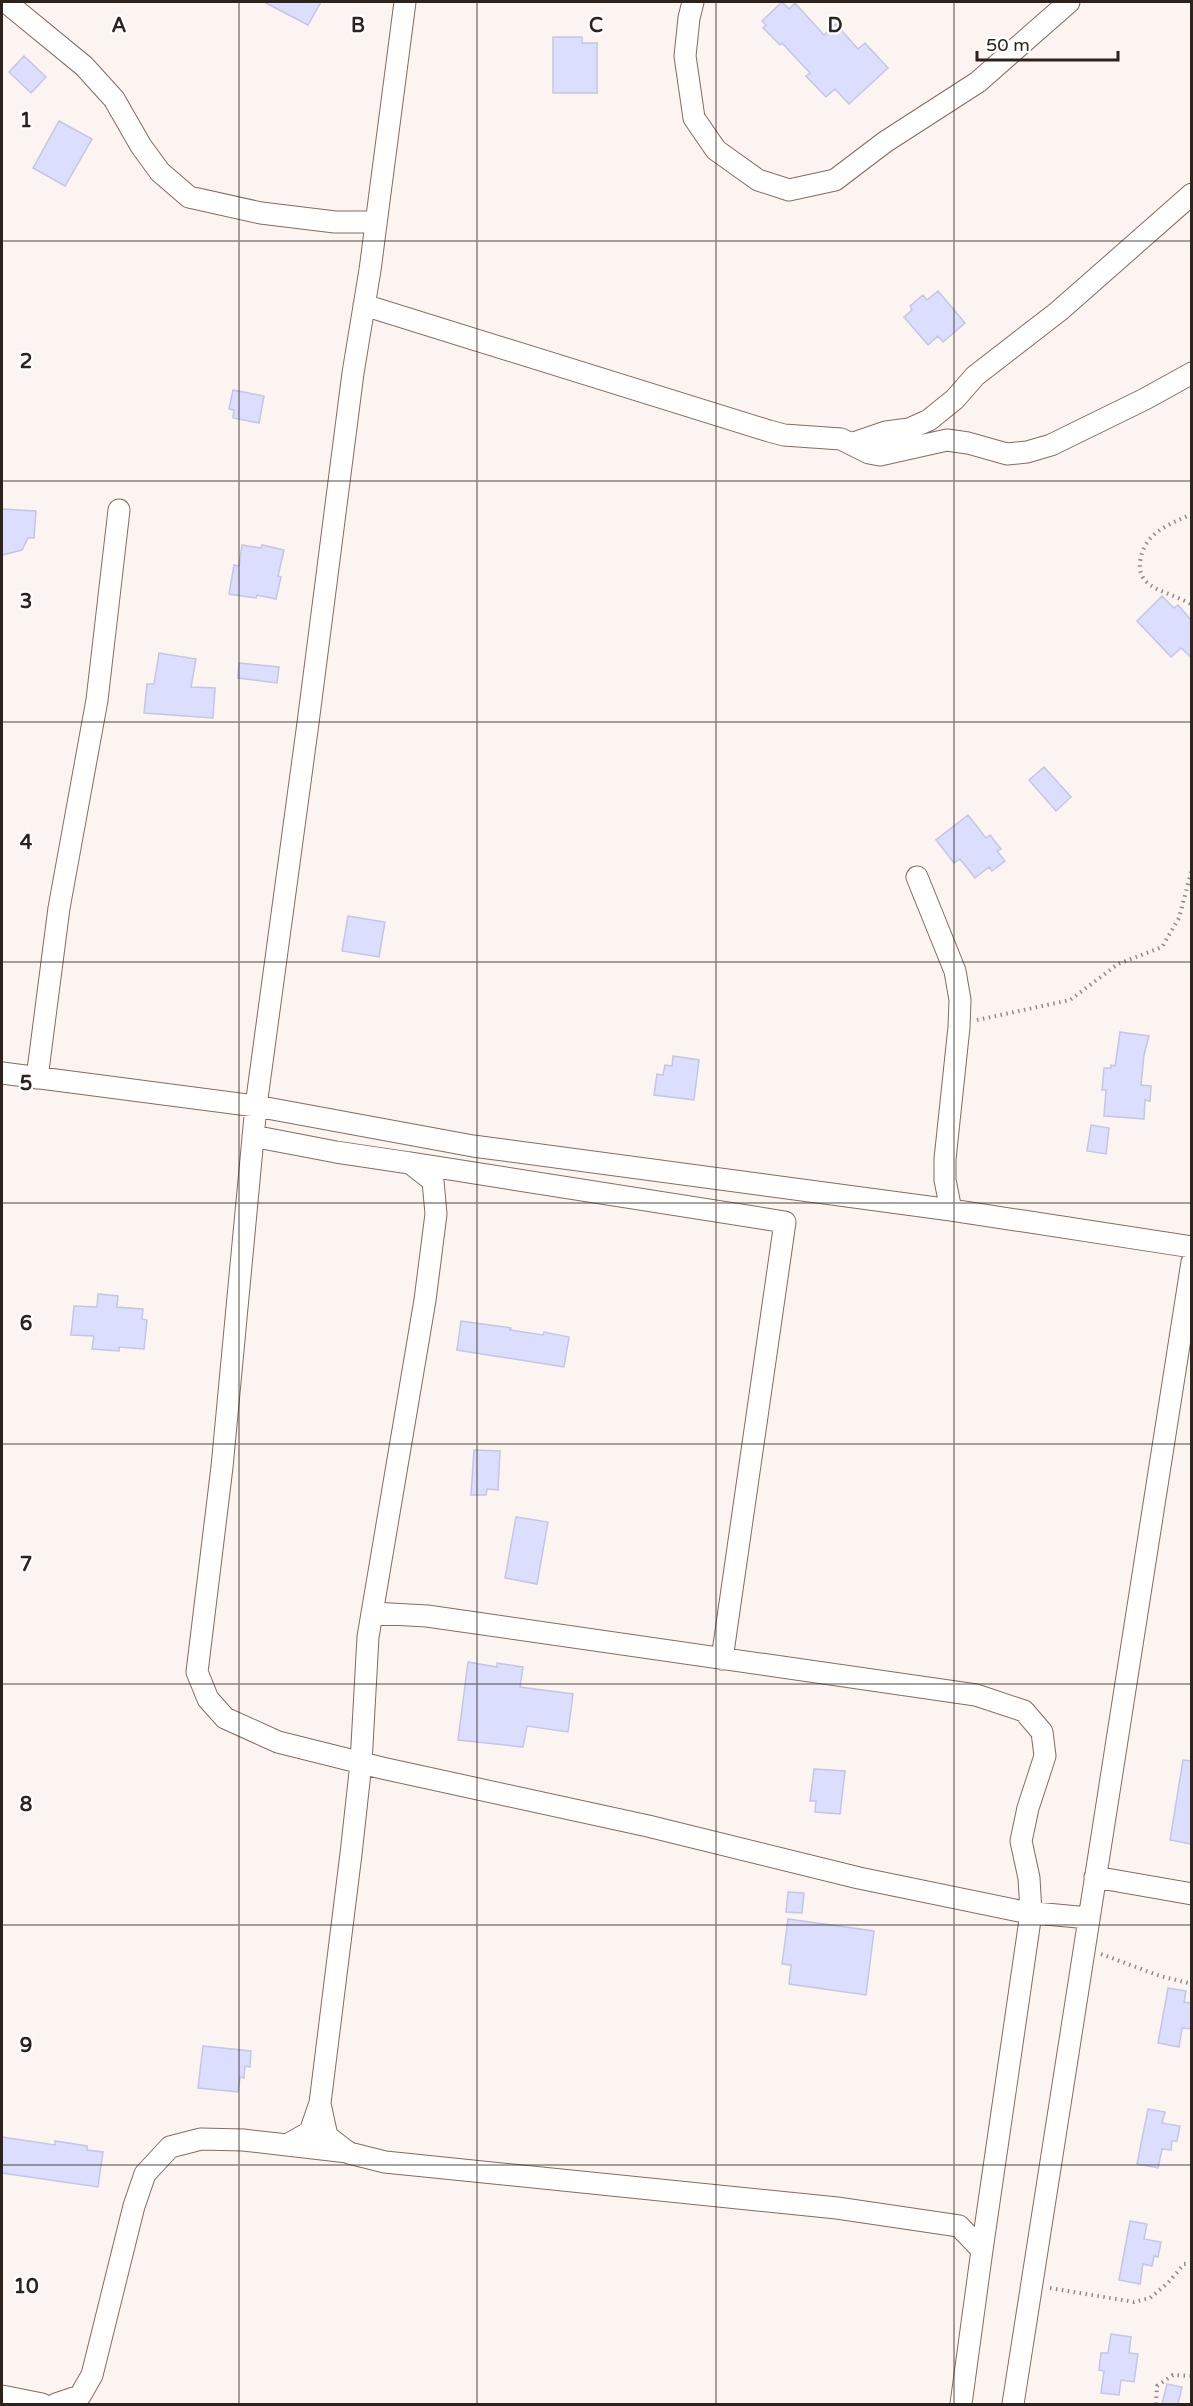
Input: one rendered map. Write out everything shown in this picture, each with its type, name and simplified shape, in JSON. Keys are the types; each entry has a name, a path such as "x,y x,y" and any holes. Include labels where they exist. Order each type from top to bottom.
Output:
{"street":[{"path":"6,2 91,74 114,99 141,146 160,172 189,197 261,213 335,222 376,222"},
{"path":"405,2 376,222 353,373 310,712 256,1106 222,1467 197,1672 208,1699 225,1718 278,1742 361,1763 648,1826 859,1878 1031,1913 1089,1918"},
{"path":"693,2 685,56 694,118 716,150 758,180 789,190 835,180 885,142 978,82 1069,2"},
{"path":"851,444 886,432 909,429 929,420 955,399 975,376 1059,311 1191,194"},
{"path":"364,304 770,431 784,435 828,437 880,455 947,441 962,442 1007,454 1027,452 1051,445 1145,399 1191,372"},
{"path":"37,1078 59,908 96,700 119,510"},
{"path":"917,876 955,971 960,1000 945,1159 945,1180 951,1210"},
{"path":"2,1073 256,1106 473,1146 951,1210 1191,1247"},
{"path":"253,1136 336,1152 785,1222 722,1659"},
{"path":"286,2145 310,2132 320,2103 361,1763 368,1637 425,1300 436,1214 433,1181 410,1163"},
{"path":"1013,2404 1191,1262"},
{"path":"372,1613 427,1616 976,1695 1024,1710 1042,1732 1046,1756 1028,1808 1021,1841 1029,1878 1031,1913 961,2404"},
{"path":"1095,1877 1191,1894"},
{"path":"320,2103 327,2136 349,2152"},
{"path":"56,2404 79,2400 92,2375 134,2206 145,2174 170,2147 201,2139 243,2140 349,2152 385,2162 837,2208 959,2226 988,2210"},
{"path":"959,2226 982,2250"},
{"path":"2,2396 42,2404"}],"path":[{"path":"1191,514 1153,534 1144,544 1140,568 1148,583 1191,604"},
{"path":"959,1027 983,1018 1070,1000 1118,964 1162,947 1179,918 1191,869"},
{"path":"1084,1949 1160,1976 1191,1984"},
{"path":"1031,2286 1134,2302 1150,2298 1168,2283 1184,2264 1191,2263"},
{"path":"1156,2404 1157,2386 1173,2375 1191,2376"}],"building":[{"path":"264,2 321,2 308,25"},
{"path":"782,2 789,9 795,3 824,35 836,24 858,49 865,43 888,68 849,104 835,89 826,97 806,76 810,73 782,43 780,45 763,28 766,25 762,21"},
{"path":"553,37 582,37 582,43 597,43 597,93 553,93"},
{"path":"24,56 46,77 31,93 9,72"},
{"path":"59,121 92,139 65,186 33,168"},
{"path":"938,291 965,323 943,342 938,336 928,345 904,317 912,310 910,306 923,295 927,300"},
{"path":"233,390 264,396 259,423 233,418 234,410 229,409"},
{"path":"2,509 36,511 34,538 28,538 22,550 2,555"},
{"path":"242,545 261,548 262,545 284,550 276,599 257,595 256,598 229,594 234,565 239,566"},
{"path":"1162,596 1174,608 1178,605 1191,620 1191,657 1181,648 1171,657 1137,621"},
{"path":"159,653 196,659 191,687 215,688 213,718 144,713 147,684 154,684"},
{"path":"239,663 279,667 277,683 238,678"},
{"path":"1044,767 1071,797 1056,811 1029,780"},
{"path":"968,815 986,838 990,835 1001,849 997,851 1005,861 992,871 989,867 975,878 960,859 954,863 936,840"},
{"path":"348,916 385,922 379,957 342,951"},
{"path":"1120,1032 1149,1036 1144,1055 1141,1085 1151,1086 1150,1101 1145,1100 1144,1119 1104,1116 1106,1090 1102,1090 1104,1068 1115,1066"},
{"path":"673,1056 699,1060 694,1100 654,1095 657,1074 663,1075 665,1065 672,1066"},
{"path":"1091,1125 1109,1128 1106,1154 1087,1151"},
{"path":"98,1294 118,1296 117,1307 143,1309 142,1319 147,1320 144,1349 119,1347 119,1351 92,1349 94,1336 71,1335 74,1306 97,1307"},
{"path":"461,1321 543,1335 544,1332 569,1337 564,1367 457,1350"},
{"path":"474,1450 500,1451 498,1490 487,1489 486,1495 471,1495"},
{"path":"516,1517 548,1522 537,1584 505,1578"},
{"path":"468,1662 497,1667 497,1663 523,1667 520,1687 573,1694 568,1732 527,1726 523,1747 458,1740"},
{"path":"1183,1760 1191,1761 1191,1844 1170,1840"},
{"path":"814,1769 845,1771 840,1814 815,1812 816,1801 810,1801"},
{"path":"788,1892 804,1893 802,1913 786,1912"},
{"path":"788,1919 874,1931 866,1995 789,1984 791,1965 782,1964"},
{"path":"1168,1988 1186,1991 1184,2002 1191,2003 1191,2029 1182,2028 1179,2047 1158,2043"},
{"path":"203,2046 251,2051 250,2067 245,2066 244,2078 240,2077 238,2092 198,2088"},
{"path":"1148,2109 1165,2112 1162,2123 1180,2126 1177,2141 1172,2141 1171,2150 1162,2149 1158,2168 1137,2164"},
{"path":"2,2137 55,2145 55,2141 87,2146 87,2150 103,2152 98,2187 2,2173"},
{"path":"1130,2221 1147,2224 1144,2239 1161,2242 1158,2257 1154,2256 1152,2266 1143,2264 1140,2284 1119,2280"},
{"path":"1111,2334 1131,2337 1129,2353 1138,2354 1134,2382 1121,2380 1119,2395 1101,2393 1104,2371 1099,2370 1101,2353 1108,2353"},
{"path":"1167,2384 1182,2387 1178,2404 1162,2404"}]}
